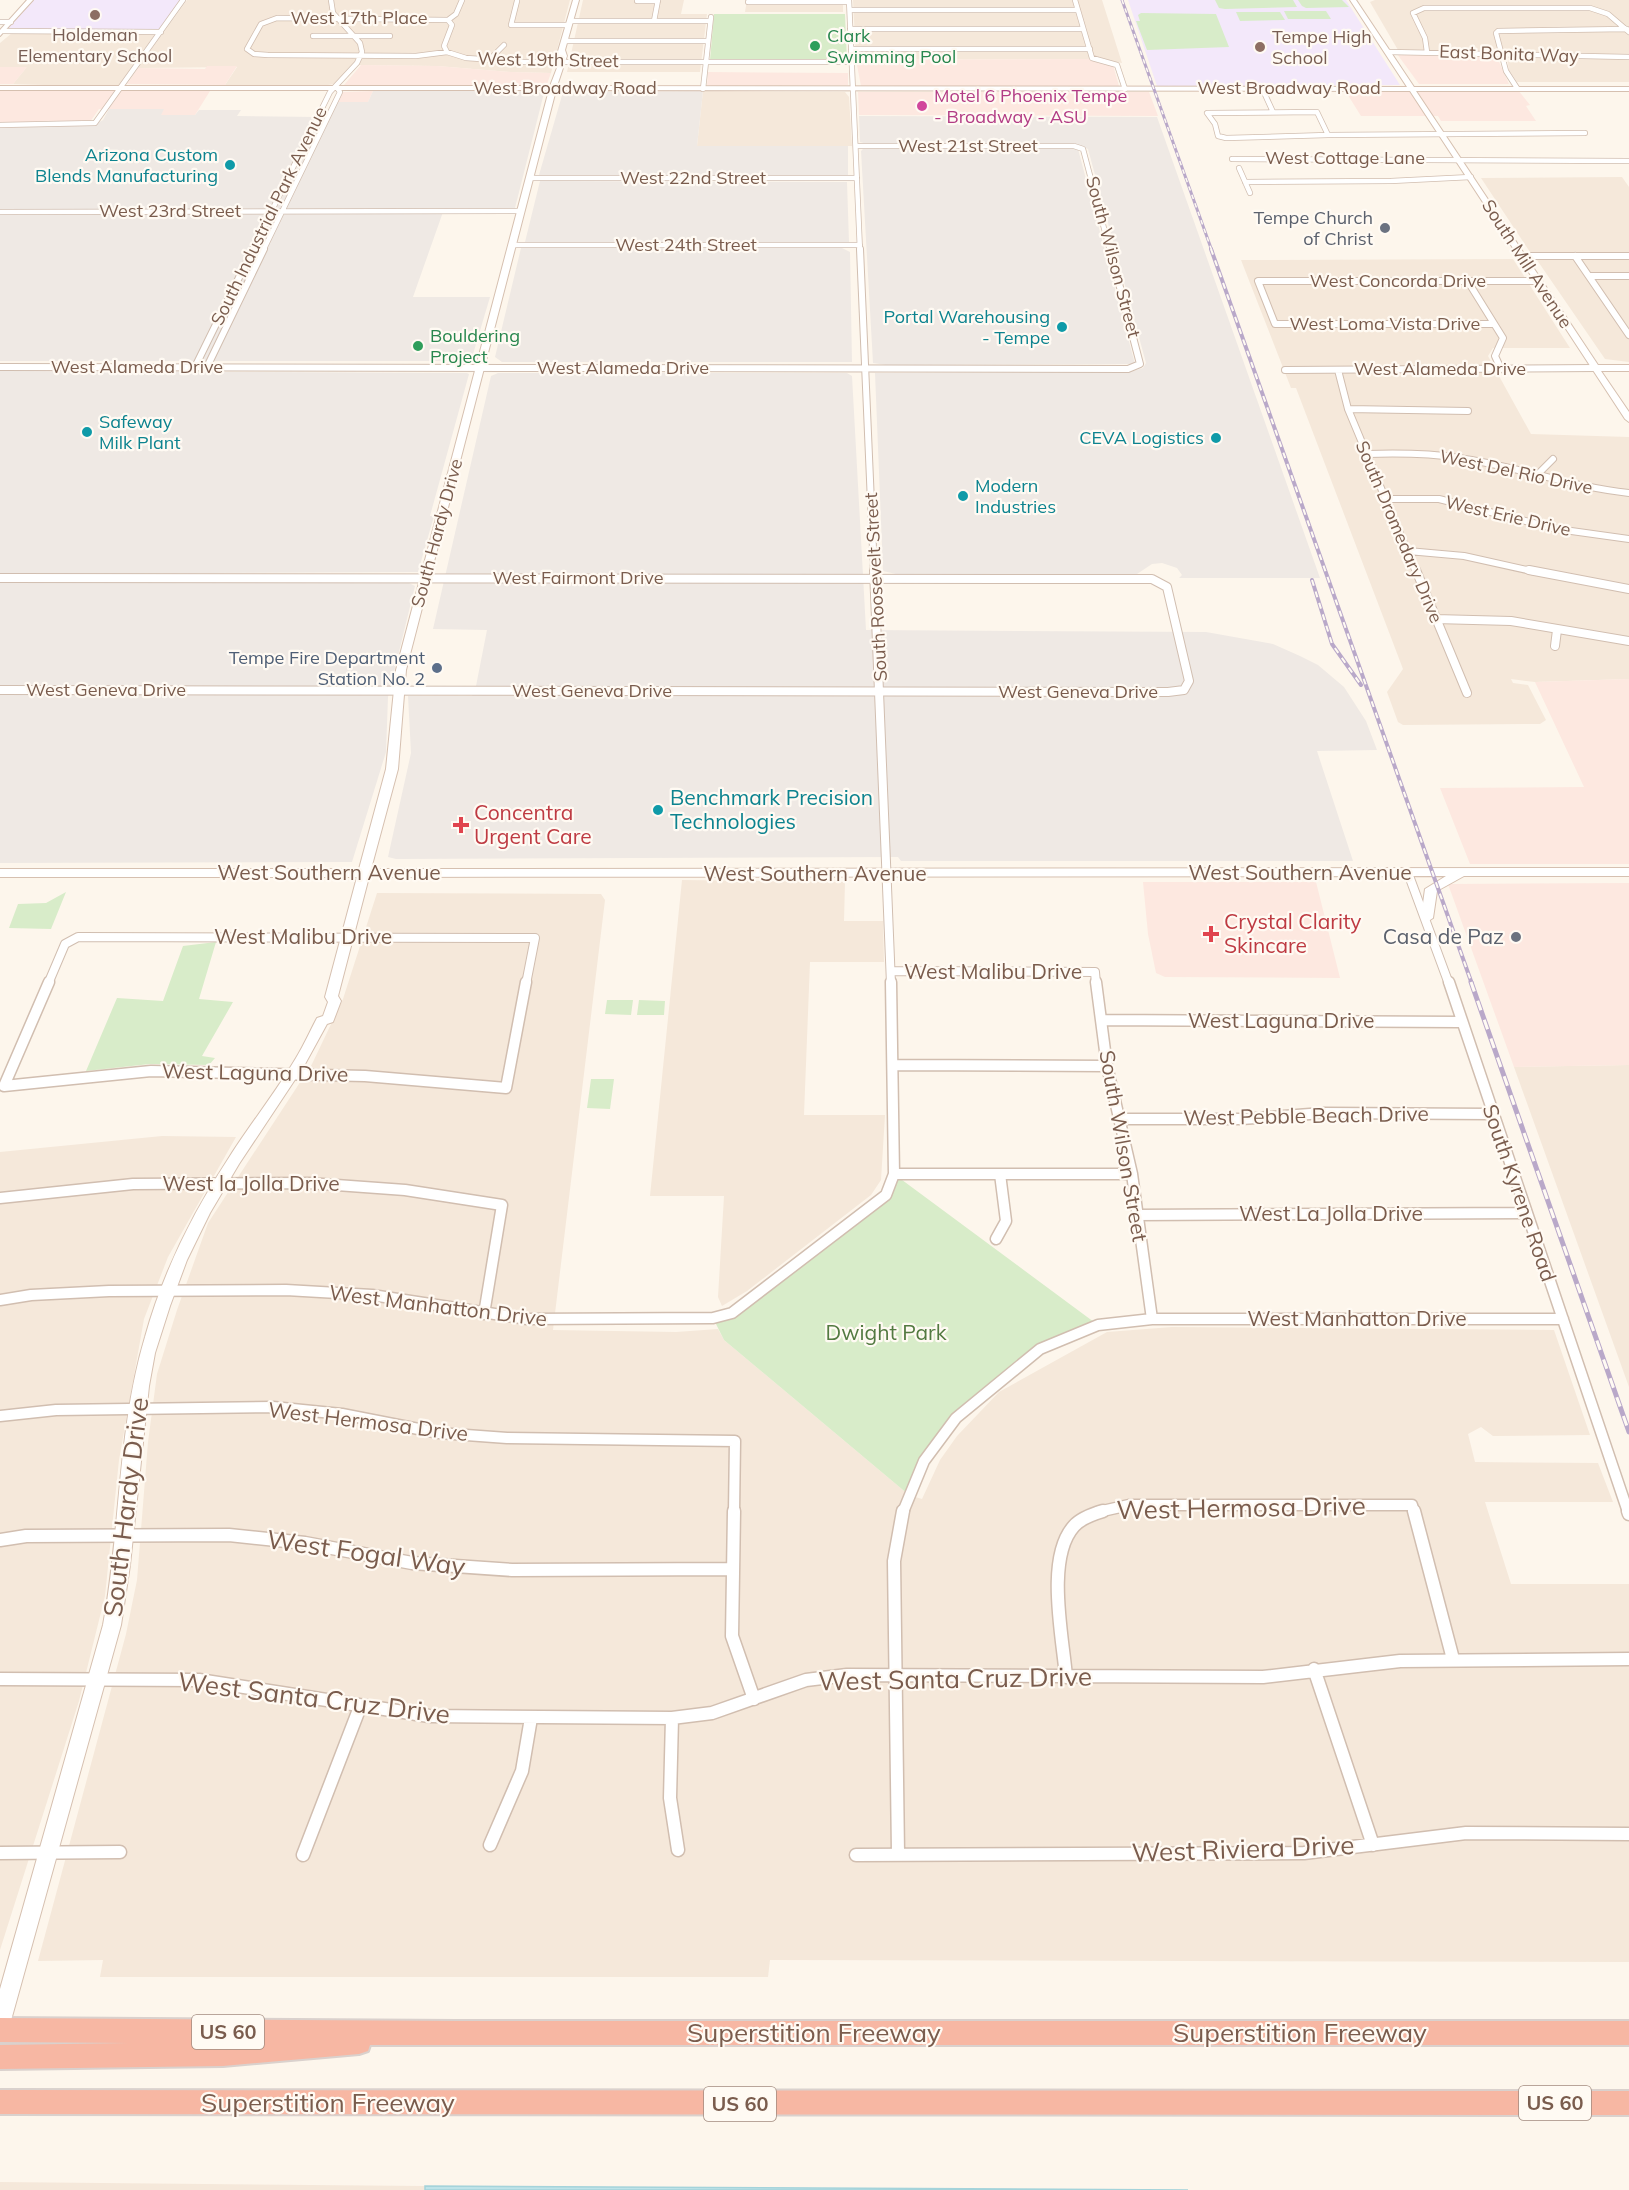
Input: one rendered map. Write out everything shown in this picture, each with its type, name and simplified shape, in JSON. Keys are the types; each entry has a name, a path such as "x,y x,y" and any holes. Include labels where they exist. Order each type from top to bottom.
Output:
{"highway":[{"name":"Superstition Freeway","path":"0,2030 456,2033 1629,2033"},
{"path":"0,2057 223,2054 456,2033"},
{"name":"Superstition Freeway","path":"0,2102 1629,2103"},
{"path":"1480,2104 1629,2110"}],"main road":[{"path":"1,33 30,0"},
{"name":"South Hardy Drive","path":"0,2024 117,1603 137,1408 150,1346 168,1290 192,1233 220,1183 294,1073 322,1021 328,1019 335,1001 332,997 392,769 398,690 425,578 576,0"},
{"name":"South Mill Avenue","path":"1353,0 1413,88"},
{"name":"South Mill Avenue","path":"1360,0 1413,88 1418,103 1426,108 1442,132 1538,281 1625,408 1629,420"},
{"name":"West Broadway Road","path":"0,88 1629,87"},
{"path":"1596,368 1629,368"},
{"name":"West Southern Avenue","path":"0,873 1629,872"},
{"path":"1427,918 1431,889 1460,873"}],"street":[{"path":"0,125 93,124 183,0"},
{"path":"331,0 337,17 362,47 362,56 356,69 337,88"},
{"path":"447,52 444,46 452,25 448,20 456,14 462,0"},
{"path":"638,1 658,0 654,21"},
{"path":"1075,0 1094,59 1117,65 1128,89"},
{"path":"517,1 511,25 711,21"},
{"path":"756,2 849,1"},
{"name":"South Roosevelt Street","path":"849,1 888,874 894,1174"},
{"path":"1427,52 1425,40 1413,13 1424,8 1590,8 1608,14 1628,30"},
{"path":"850,10 1078,10"},
{"path":"703,88 711,15"},
{"name":"West 17th Place","path":"248,52 260,26 268,19 337,17 448,20"},
{"path":"0,22 11,22"},
{"path":"850,29 1083,29"},
{"path":"1517,88 1506,71 1496,33 1498,31 1628,30"},
{"path":"1,33 161,32"},
{"path":"312,36 390,36"},
{"path":"565,41 708,41"},
{"path":"489,60 504,45"},
{"path":"851,49 1089,49"},
{"name":"West 19th Street","path":"248,52 268,55 362,56 420,56 447,52 462,57 489,60 560,62 852,62"},
{"name":"East Bonita Way","path":"1391,52 1629,57"},
{"name":"South Industrial Park Avenue","path":"195,367 330,92 337,88 340,92 207,367"},
{"path":"1262,88 1273,112"},
{"path":"1329,136 1317,112 1209,111 1216,133 1221,137 1329,136 1442,132 1585,133"},
{"name":"West 21st Street","path":"856,146 1081,148"},
{"name":"South Wilson Street","path":"1081,148 1084,151 1140,359 1137,367"},
{"name":"West Cottage Lane","path":"1232,159 1629,160"},
{"path":"1239,168 1250,193"},
{"path":"1245,182 1391,182 1416,178 1471,177"},
{"name":"West 22nd Street","path":"530,178 857,178"},
{"name":"West 23rd Street","path":"0,212 520,211"},
{"name":"West 24th Street","path":"512,245 860,245"},
{"path":"1522,256 1629,256"},
{"path":"1575,256 1629,335"},
{"path":"1588,276 1629,276"},
{"path":"1467,280 1503,342 1495,356 1501,369"},
{"name":"West Concorda Drive","path":"1275,324 1258,281 1538,281"},
{"name":"West Loma Vista Drive","path":"1275,324 1494,324"},
{"name":"West Alameda Drive","path":"0,367 1137,367"},
{"name":"West Alameda Drive","path":"1285,370 1596,368"},
{"name":"South Dromedary Drive","path":"1338,370 1346,390 1348,409 1467,693"},
{"path":"1348,409 1468,411"},
{"name":"West Del Rio Drive","path":"1366,454 1426,454 1459,458 1565,485 1629,493"},
{"path":"1536,476 1553,459"},
{"name":"West Erie Drive","path":"1386,499 1439,499 1463,503 1557,529 1629,539"},
{"path":"1408,551 1444,552 1564,579 1629,589"},
{"name":"West Fairmont Drive","path":"0,578 1159,579 1167,588 1189,681 1184,690"},
{"path":"1435,619 1493,619 1629,641"},
{"path":"1555,646 1557,630"},
{"name":"West Geneva Drive","path":"0,690 881,692 1168,692 1184,690"},
{"name":"South Kyrene Road","path":"1408,873 1427,918 1460,1022 1629,1514"},
{"name":"West Malibu Drive","path":"3,1086 65,944 78,937 535,938 506,1088"},
{"name":"West Malibu Drive","path":"891,971 1095,972"},
{"name":"South Wilson Street","path":"1095,972 1107,1066 1132,1174 1152,1319"},
{"name":"West Laguna Drive","path":"1101,1020 1460,1022"},
{"path":"893,1065 1107,1066"},
{"name":"West Laguna Drive","path":"3,1086 152,1071 294,1073 397,1078 506,1088"},
{"name":"West Pebble Beach Drive","path":"1120,1119 1242,1119 1323,1113 1492,1114"},
{"path":"894,1174 1132,1174"},
{"name":"West Manhatton Drive","path":"0,1300 53,1294 168,1290 286,1290 372,1295 527,1319 690,1320 732,1313 886,1195 894,1174"},
{"path":"996,1239 1006,1221 1000,1174"},
{"name":"West la Jolla Drive","path":"0,1198 133,1184 220,1183 360,1185 502,1205 484,1314"},
{"name":"West La Jolla Drive","path":"1136,1215 1526,1212"},
{"path":"898,1853 894,1561 903,1510 924,1461 956,1418 1040,1349 1098,1325 1152,1319"},
{"name":"West Manhatton Drive","path":"1152,1319 1563,1319"},
{"name":"West Hermosa Drive","path":"0,1416 56,1410 273,1407 342,1414 439,1432 507,1438 735,1441 733,1569"},
{"name":"West Hermosa Drive","path":"1066,1677 1059,1573 1062,1546 1074,1526 1097,1512 1129,1505 1412,1505 1453,1659"},
{"name":"West Fogal Way","path":"0,1540 26,1536 229,1535 305,1543 412,1563 512,1570 733,1569"},
{"path":"733,1569 732,1636 754,1699"},
{"name":"West Santa Cruz Drive","path":"0,1679 199,1680 429,1716 672,1718 712,1713 806,1680 847,1676 1263,1677 1400,1661 1629,1659"},
{"path":"1314,1670 1373,1845"},
{"path":"303,1855 360,1707"},
{"path":"490,1845 522,1771 531,1718"},
{"path":"672,1718 669,1798 678,1850"},
{"name":"West Riviera Drive","path":"856,1855 898,1853 1304,1853 1466,1833 1629,1834"},
{"path":"0,1853 120,1852"}],"shaded area":[{"name":"Holdeman Elementary School","path":"30,0 183,0 161,32 3,31"},
{"path":"187,0 570,0 551,73 437,66 354,65 334,84 328,85 225,85 237,67 138,68"},
{"path":"583,0 684,0 681,14 707,14 700,72 567,72"},
{"path":"747,0 843,0 843,12 745,12"},
{"path":"853,0 1102,0 1122,63 1099,59 856,60"},
{"name":"Tempe High School","path":"1128,0 1346,0 1400,85 1157,86"},
{"path":"1375,0 1629,0 1629,82 1517,82 1509,70 1506,52 1398,50 1370,2"},
{"path":"12,33 155,34 119,85 44,85 13,84 26,68 0,67 0,43"},
{"path":"1397,54 1496,55 1509,84 1419,84"},
{"path":"1089,59 1113,65 1119,86 861,86 856,60"},
{"path":"361,65 437,66 551,73 547,84 542,86 344,85"},
{"path":"207,66 237,66 225,85 127,84 138,68 205,69"},
{"path":"0,67 27,67 13,84 0,84"},
{"path":"708,72 848,73 848,85 712,86 707,85"},
{"path":"1518,90 1530,105 1526,106 1536,121 1441,121 1438,116 1361,116 1346,92"},
{"path":"0,91 210,91 195,115 160,115 163,109 99,109 90,122 0,122"},
{"path":"373,91 368,102 337,102 343,92"},
{"path":"373,91 532,91 544,93 515,208 392,209 443,212 413,297 490,297 471,361 0,361 0,127 94,125 103,120 109,109 164,109 161,115 195,115 199,110 241,110 237,116 316,117 309,131 323,131 337,102 368,102"},
{"path":"703,91 845,92 849,97 852,146 697,146"},
{"path":"703,91 697,146 848,146 848,175 539,175 563,92"},
{"path":"858,92 1149,92 1158,116 859,115"},
{"path":"859,116 1157,117 1320,578 1179,578 1182,575 1177,568 1162,563 1152,564 1137,574 896,574 883,571 875,373 1130,372 1143,368 1146,363 1088,149 1078,145 867,144 860,142"},
{"path":"864,148 1078,149 1135,364 886,365 873,363 861,151"},
{"path":"1622,177 1629,187 1629,253 1536,254 1530,252 1481,178"},
{"path":"540,181 847,182 849,242 525,242"},
{"path":"521,248 842,248 850,252 852,362 502,362 495,357"},
{"path":"1513,259 1570,348 1493,348 1488,356 1531,434 1629,437 1629,679 1535,682 1511,679 1513,683 1528,685 1546,720 1540,724 1403,725 1398,722 1387,692 1403,669 1296,388 1291,388 1241,260"},
{"path":"1537,260 1629,260 1629,362 1605,359"},
{"path":"0,371 469,374 430,516 434,516 418,572 0,574"},
{"path":"498,373 847,373 852,376 866,630 1206,632 1273,644 1300,656 1318,665 1344,687 1366,721 1377,750 1317,751 1353,861 901,861 898,857 396,859 388,857 411,753 408,696 472,696 476,686 487,630 433,629 491,376"},
{"path":"0,583 409,583 415,586 388,697 386,752 352,862 0,863"},
{"path":"1629,679 1629,864 1470,864 1440,788 1584,787 1535,682"},
{"path":"682,880 845,882 844,921 883,921 884,962 810,962 804,1115 885,1115 881,1180 871,1195 747,1291 722,1306 718,1297 724,1196 650,1196"},
{"path":"1143,882 1316,882 1340,978 1165,977 1156,973 1148,934"},
{"path":"1629,883 1629,1065 1514,1067 1448,884"},
{"path":"377,893 601,894 605,900 553,1330 676,1332 718,1329 724,1340 909,1495 922,1499 940,1460 957,1436 999,1392 1107,1332 1172,1327 1554,1330 1590,1435 1493,1436 1481,1427 1468,1434 1475,1462 1598,1463 1613,1502 1485,1502 1511,1584 1629,1584 1629,1962 770,1960 768,1977 100,1977 103,1960 38,1961 126,1634 137,1580 148,1442 157,1374 177,1310 208,1223 312,1064 343,999"},
{"path":"1629,1065 1629,1387 1514,1067"},
{"path":"162,1136 236,1137 168,1257 144,1319 119,1460 105,1596 79,1701 0,1950 0,1152"},
{"path":"0,2182 425,2186 425,2190 0,2190"}],"green space":[{"path":"1215,0 1293,0 1297,7 1225,9 1219,8"},
{"path":"1298,0 1342,0 1349,7 1306,8"},
{"path":"1284,11 1326,11 1331,19 1288,19"},
{"path":"1236,12 1280,12 1285,20 1240,21"},
{"path":"1141,13 1216,14 1229,47 1147,50 1136,21 1140,21 1138,15"},
{"path":"714,14 845,14 847,61 710,60"},
{"path":"66,892 51,929 9,928 18,904 46,903"},
{"path":"216,942 199,999 233,1002 202,1056 215,1058 209,1065 150,1064 86,1071 117,998 163,1001 183,946"},
{"path":"607,1000 633,1000 631,1015 605,1014"},
{"path":"639,1000 665,1001 664,1015 637,1015"},
{"path":"591,1079 614,1079 610,1109 587,1108"},
{"name":"Dwight Park","path":"894,1174 1098,1325 1040,1349 990,1387 924,1461 909,1495 724,1340 713,1318 732,1313 886,1195"}],"water":[{"path":"425,2186 1188,2190 425,2190"}],"railway":[{"path":"1122,0 1212,251"},
{"path":"1211,249 1472,984"},
{"path":"1312,580 1332,644 1361,685"},
{"path":"1471,982 1629,1432"}],"place":[{"name":"Holdeman Elementary School","path":"95,15"},
{"name":"Clark Swimming Pool","path":"815,46"},
{"name":"Tempe High School","path":"1260,47"},
{"name":"Motel 6 Phoenix Tempe - Broadway - ASU","path":"922,106"},
{"name":"Arizona Custom Blends Manufacturing","path":"230,165"},
{"name":"Tempe Church of Christ","path":"1385,228"},
{"name":"Portal Warehousing - Tempe","path":"1062,327"},
{"name":"Bouldering Project","path":"418,346"},
{"name":"Safeway Milk Plant","path":"87,432"},
{"name":"CEVA Logistics","path":"1216,438"},
{"name":"Modern Industries","path":"963,496"},
{"name":"Tempe Fire Department Station No. 2","path":"437,668"},
{"name":"Benchmark Precision Technologies","path":"658,810"},
{"name":"Concentra Urgent Care","path":"461,825"},
{"name":"Crystal Clarity Skincare","path":"1211,934"},
{"name":"Casa de Paz","path":"1516,937"}]}
